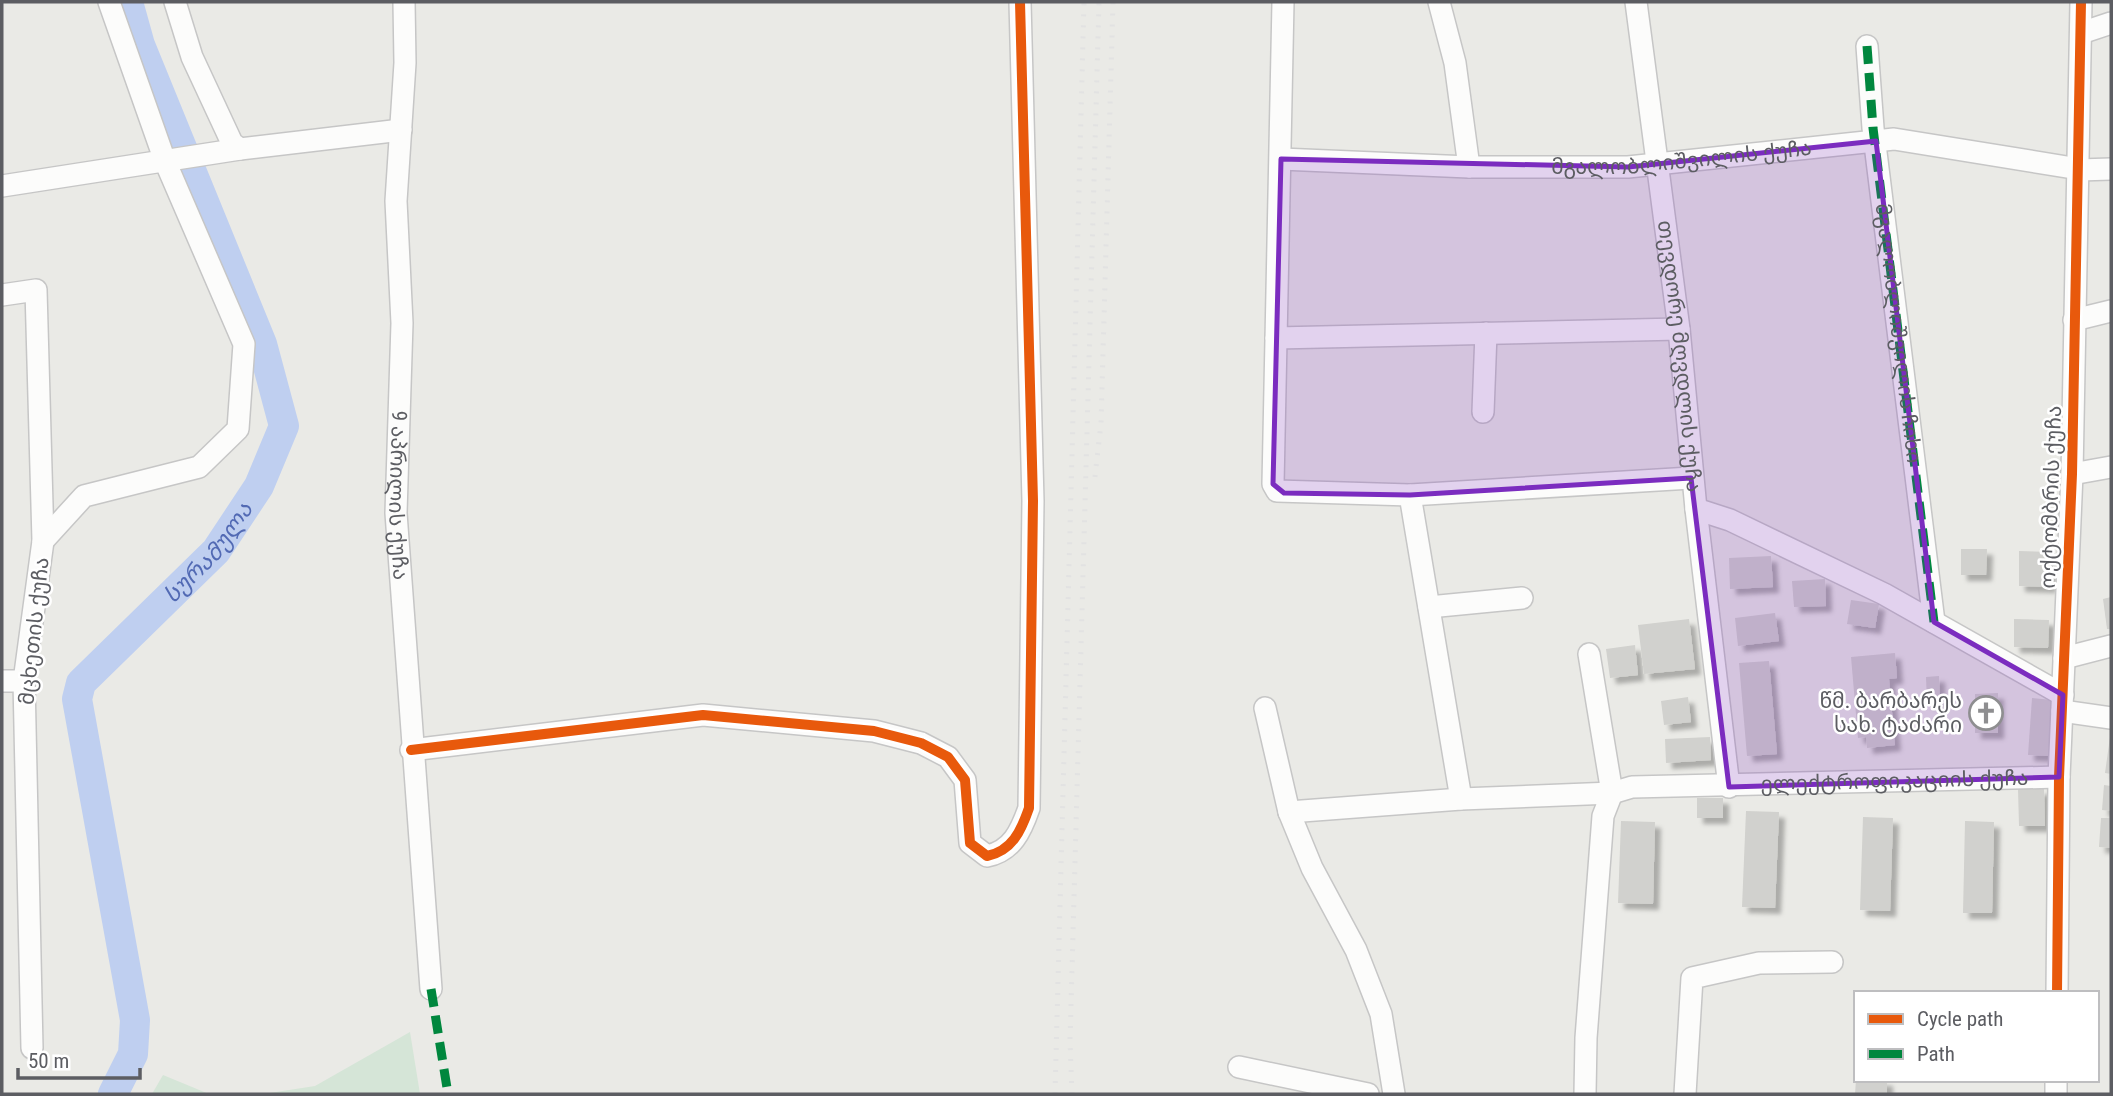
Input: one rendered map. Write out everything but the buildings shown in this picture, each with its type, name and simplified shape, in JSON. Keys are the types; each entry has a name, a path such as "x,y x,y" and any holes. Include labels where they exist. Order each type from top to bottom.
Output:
{"street":[{"path":"43,541 84,496 199,467 238,429 244,344 165,161 109,2"},
{"path":"175,2 192,57 235,151"},
{"name":"9 აპრილის ქუჩა","path":"404,2 405,63 396,201 402,323 396,513 430,989"},
{"path":"411,750 704,715 874,731 921,743 948,757 965,780 970,843 987,856 1000,853 1020,834 1030,808 1033,501 1020,2"},
{"path":"1283,2 1282,159 1273,484 1277,491 1410,495 1691,478"},
{"path":"1439,2 1455,63 1469,167"},
{"name":"თევდორე მღვდლის ქუჩა","path":"1636,2 1655,163 1679,329 1696,509 1730,520 1934,622 2062,703"},
{"name":"ოქტომბრის ქუჩა","path":"2057,991 2059,777 2072,474 2081,2"},
{"path":"2081,33 2111,23"},
{"name":"მგალობლიშვილის ჩიხი","path":"1867,46 1934,622"},
{"path":"2,186 235,151 401,130"},
{"name":"მგალობლიშვილის ქუჩა","path":"1282,159 1469,167 1628,167 1895,139 2079,169 2111,169"},
{"name":"მცხეთის ქუჩა","path":"2,295 36,290 43,541 24,681 32,1048"},
{"path":"2074,320 2111,311"},
{"path":"1276,338 1679,329"},
{"path":"1483,412 1486,333"},
{"path":"2072,474 2111,467"},
{"path":"1410,495 1461,799"},
{"name":"ელექტროფიკაციის ქუჩა","path":"1696,509 1729,787"},
{"path":"1429,607 1522,598"},
{"path":"2064,658 2111,646"},
{"path":"1585,1094 1586,1038 1603,816 1612,793 1589,654"},
{"path":"2,681 24,681"},
{"path":"2062,703 2111,719"},
{"path":"1265,708 1289,812 1312,867 1356,950 1381,1014 1394,1094"},
{"name":"ელექტროფიკაციის ქუჩა","path":"1289,812 1461,799 1612,793 1632,787 1729,787 2059,777"},
{"path":"1685,1094 1692,978 1759,963 1832,962"},
{"path":"1239,1067 1368,1094"}],"highlighted area":[{"path":"1876,141 1934,622 2063,695 2059,777 1729,787 1691,478 1410,495 1284,493 1273,484 1281,159 1628,167"}],"green space":[{"path":"410,1032 420,1094 263,1094 315,1086"},
{"path":"163,1075 209,1094 152,1094"}],"waterway":[{"name":"სურამულა","path":"113,1094 133,1054 135,1020 77,699 81,683 216,551 259,486 284,426 262,344 140,45 128,2"}],"railway":[{"path":"1055,1094 1084,2"},
{"path":"1072,1094 1070,1041 1099,2"},
{"path":"1095,477 1101,423 1113,2"}],"marked path":[{"path":"1867,46 1873,128 1934,622"},
{"path":"431,989 448,1094"}],"cycle path":[{"path":"411,750 703,715 874,731 921,743 948,757 965,780 970,843 987,856 1003,850 1014,839 1029,808 1033,501 1020,2"},
{"path":"2057,991 2059,777 2072,474 2081,2"}],"place":[{"name":"წმ. ბარბარეს სახ. ტაძარი","path":"1986,713"}]}
